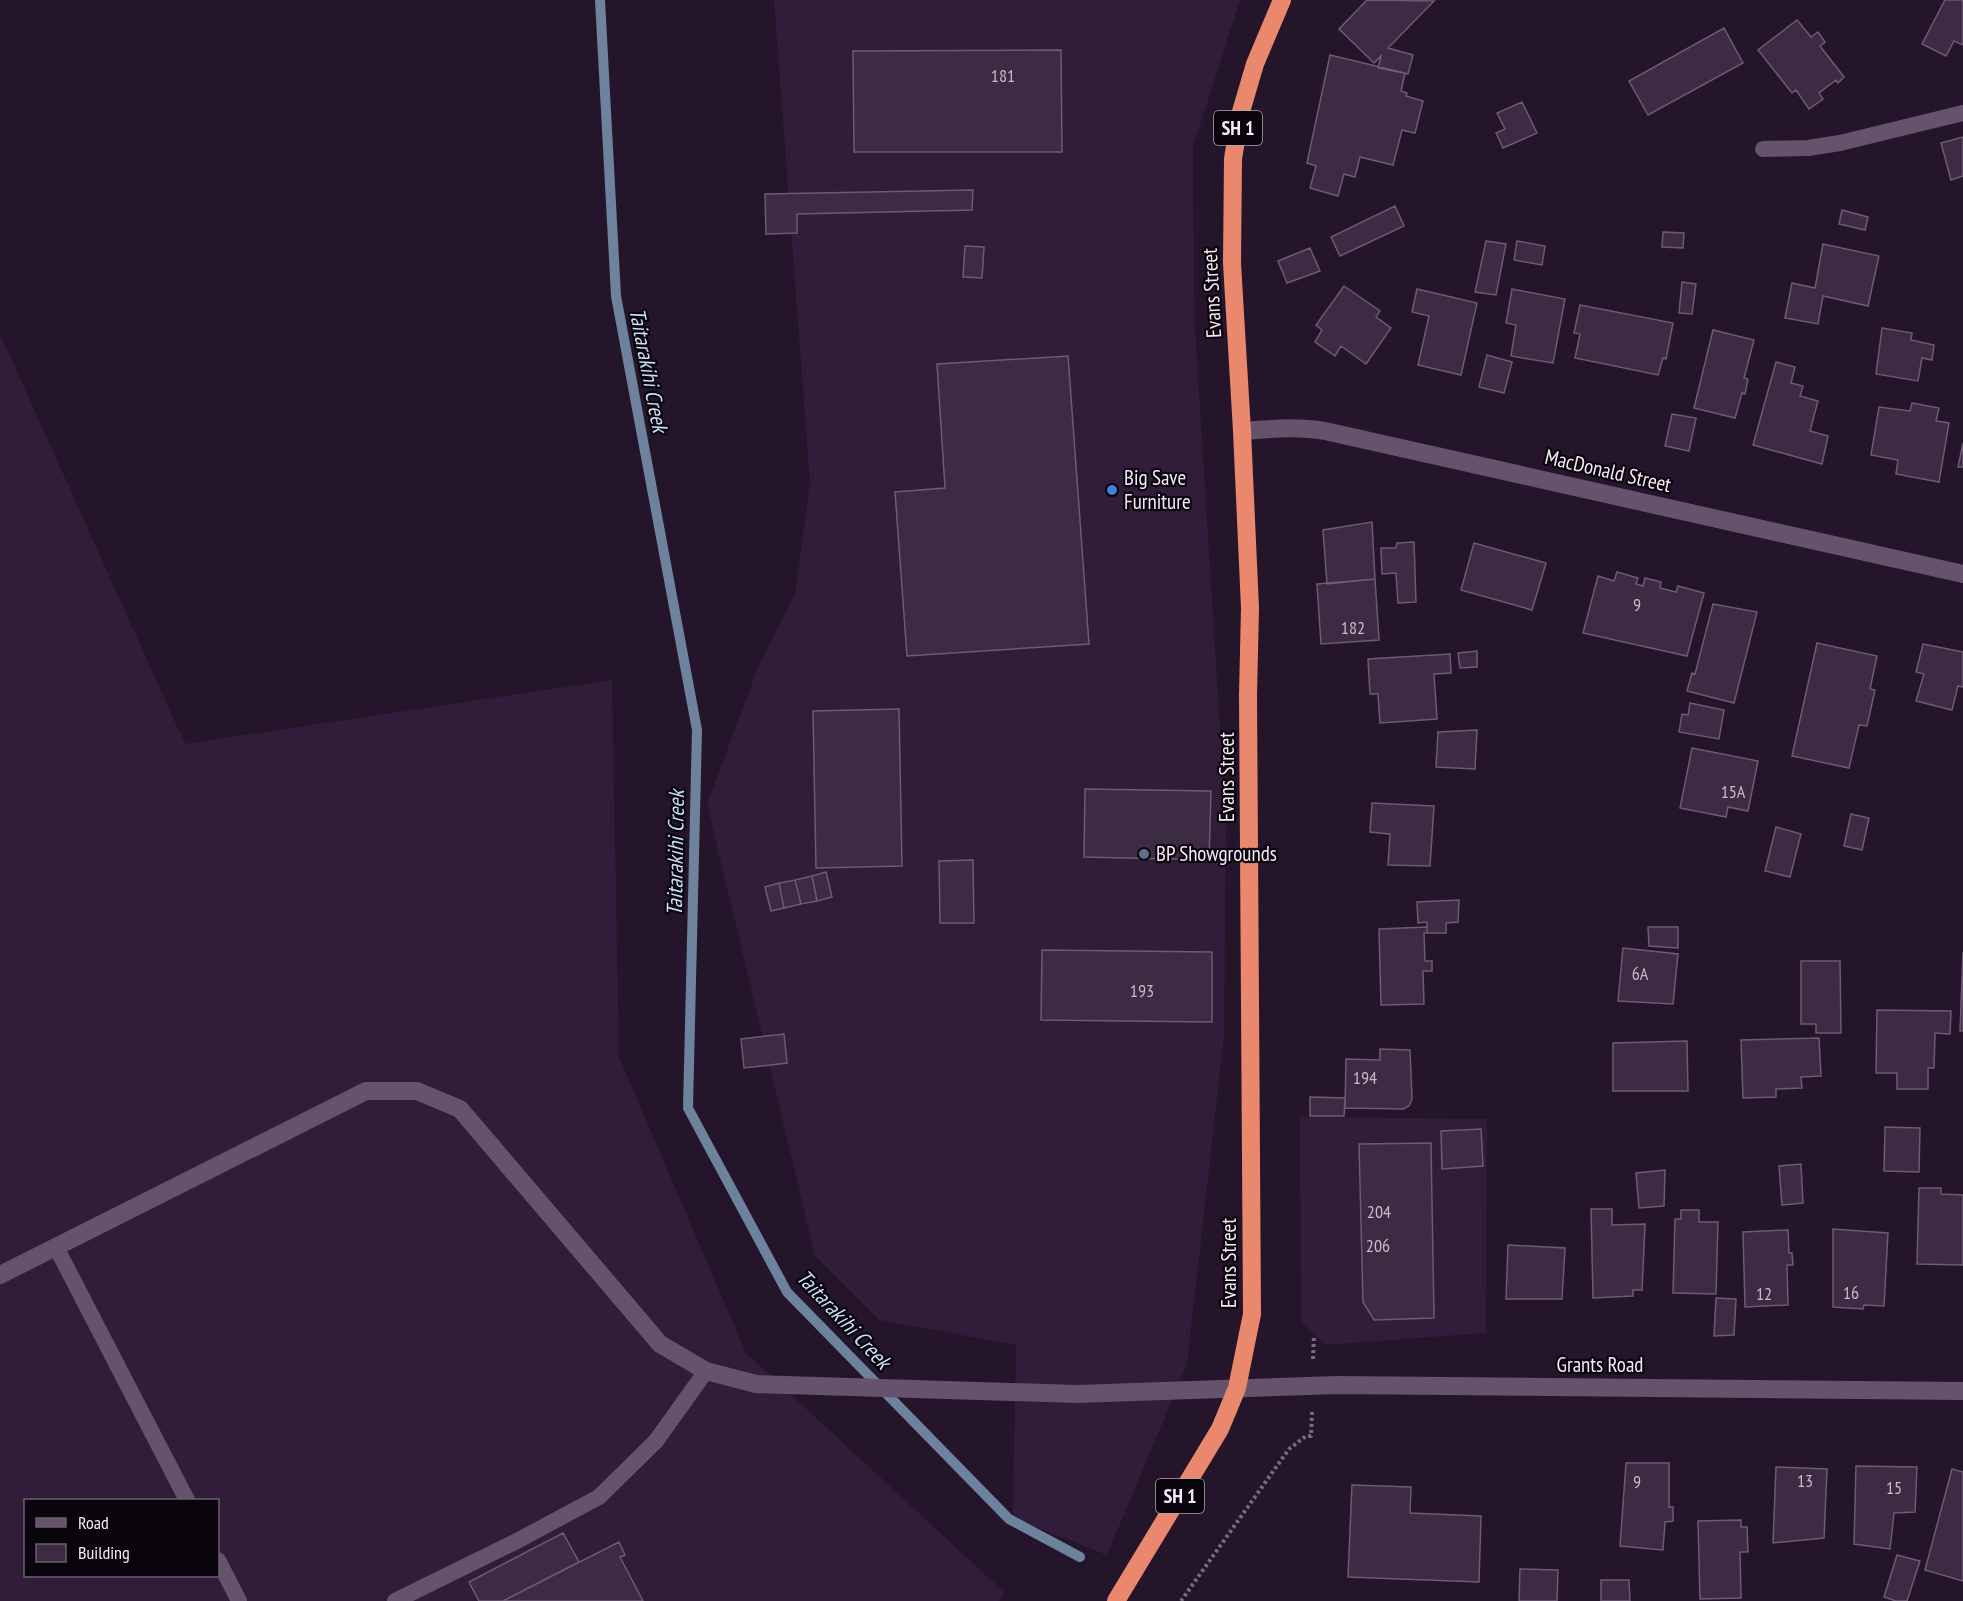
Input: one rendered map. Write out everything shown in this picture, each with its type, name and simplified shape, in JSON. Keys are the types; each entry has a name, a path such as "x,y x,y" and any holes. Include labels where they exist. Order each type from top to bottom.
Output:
{"highway":[{"name":"Evans Street","path":"1116,1601 1220,1429 1237,1388 1252,1314 1248,695 1250,608 1232,264 1233,159 1240,115 1255,64 1282,0"}],"street":[{"name":"MacDonald Street","path":"1242,431 1305,427 1963,573"},
{"name":"Grants Road","path":"0,1275 366,1091 417,1091 460,1109 660,1344 706,1371 756,1384 1077,1394 1338,1385 1963,1390"}],"lane":[{"path":"1763,149 1830,145 1963,113"},
{"path":"56,1247 186,1499"},
{"path":"395,1601 515,1542 599,1497 656,1441 706,1371"},
{"path":"219,1562 239,1601"}],"path":[{"path":"1181,1601 1289,1449 1306,1436 1311,1436 1311,1425"}],"shaded area":[{"path":"774,0 1240,0 1193,147 1194,313 1226,824 1224,1037 1187,1364 1107,1555 1013,1518 1016,1345 879,1320 815,1256 707,804 760,662 795,594 810,483"},
{"path":"0,334 185,744 612,680 619,1057 746,1353 1005,1593 999,1601 0,1601"},
{"path":"1300,1117 1487,1119 1486,1333 1325,1345 1301,1322"}],"building":[{"path":"1367,0 1434,1 1388,48 1413,55 1408,74 1378,68 1381,56 1374,63 1339,29"},
{"path":"1945,0 1963,0 1963,45 1954,41 1946,56 1922,44"},
{"path":"1797,20 1811,37 1818,32 1825,42 1820,46 1844,77 1838,83 1836,80 1819,93 1823,99 1809,109 1796,90 1792,93 1758,50"},
{"path":"1724,28 1743,63 1648,115 1629,81"},
{"path":"1061,50 1062,152 854,152 853,51"},
{"path":"1330,55 1405,73 1401,91 1407,93 1406,96 1423,101 1415,133 1402,130 1393,165 1360,157 1355,177 1344,174 1338,196 1310,188 1316,166 1307,163"},
{"path":"1522,102 1537,133 1503,148 1496,133 1505,129 1497,113"},
{"path":"1963,137 1963,176 1951,180 1941,143"},
{"path":"973,190 972,210 797,214 797,233 766,234 765,194"},
{"path":"1395,206 1404,226 1340,256 1331,237"},
{"path":"1842,210 1868,217 1865,230 1839,224"},
{"path":"1663,232 1684,233 1683,248 1662,247"},
{"path":"1486,241 1506,244 1496,295 1475,292"},
{"path":"1517,241 1545,246 1542,265 1514,260"},
{"path":"1823,244 1879,256 1868,306 1823,296 1818,324 1785,318 1792,283 1815,288"},
{"path":"965,246 984,247 982,278 963,277"},
{"path":"1310,248 1320,271 1287,283 1278,261"},
{"path":"1682,282 1696,284 1692,314 1679,313"},
{"path":"1344,286 1380,311 1376,317 1391,328 1366,364 1341,346 1335,356 1315,342 1322,330 1316,325"},
{"path":"1417,289 1477,303 1461,375 1418,365 1429,316 1412,312"},
{"path":"1512,289 1565,299 1553,363 1511,356 1516,325 1506,323"},
{"path":"1580,305 1673,323 1666,359 1663,358 1658,375 1575,358 1580,334 1574,333"},
{"path":"1882,328 1912,333 1911,340 1934,345 1932,360 1922,358 1918,381 1876,374"},
{"path":"1713,330 1754,340 1744,378 1748,379 1745,394 1742,393 1735,418 1694,408"},
{"path":"1487,355 1512,362 1504,393 1479,387"},
{"path":"1068,356 1089,644 907,656 895,492 945,488 937,364"},
{"path":"1776,362 1795,367 1791,383 1803,386 1800,396 1818,401 1810,431 1828,436 1822,464 1753,445"},
{"path":"1912,403 1939,408 1936,421 1949,423 1939,482 1896,474 1898,460 1871,455 1879,407 1910,411"},
{"path":"1672,414 1696,418 1689,451 1665,446"},
{"path":"1963,443 1963,467 1958,467"},
{"path":"1372,522 1375,579 1327,584 1323,530"},
{"path":"1414,542 1416,602 1398,603 1396,573 1382,574 1381,548 1396,548 1397,543"},
{"path":"1474,543 1546,563 1532,610 1461,590"},
{"path":"1617,572 1638,578 1636,584 1643,586 1645,578 1661,582 1660,588 1676,592 1678,586 1704,593 1687,656 1583,633 1598,576 1614,581"},
{"path":"1375,579 1379,640 1321,644 1317,584"},
{"path":"1713,604 1757,612 1734,703 1687,691 1692,673 1695,674"},
{"path":"1817,643 1877,656 1870,689 1875,690 1867,726 1859,725 1849,768 1792,756"},
{"path":"1923,644 1963,652 1963,687 1958,686 1952,710 1916,701 1924,674 1916,672"},
{"path":"1477,651 1477,667 1460,668 1458,653"},
{"path":"1450,654 1451,673 1434,674 1437,719 1380,723 1378,694 1370,694 1368,659"},
{"path":"1690,703 1724,710 1719,739 1679,732 1682,714 1688,715"},
{"path":"899,709 902,866 816,868 813,711"},
{"path":"1477,730 1475,769 1436,767 1438,732"},
{"path":"1692,748 1758,761 1748,811 1728,807 1726,817 1680,808"},
{"path":"1085,789 1211,791 1209,860 1084,857"},
{"path":"1372,803 1434,806 1430,866 1388,865 1390,834 1370,832"},
{"path":"1851,814 1869,818 1862,850 1844,846"},
{"path":"1776,827 1801,834 1790,877 1765,871"},
{"path":"973,860 974,923 940,923 939,861"},
{"path":"826,872 832,897 817,901 812,876"},
{"path":"812,876 817,901 801,904 795,880"},
{"path":"795,880 801,904 784,908 779,883"},
{"path":"779,883 784,908 771,911 765,887"},
{"path":"1459,900 1458,922 1446,923 1446,933 1427,933 1427,922 1418,923 1417,902"},
{"path":"1427,927 1427,933 1424,933 1425,961 1432,961 1432,971 1423,971 1424,1004 1381,1005 1379,929"},
{"path":"1648,927 1678,927 1678,948 1649,946"},
{"path":"1623,948 1678,954 1673,1004 1618,1001"},
{"path":"1042,950 1212,952 1212,1022 1041,1020"},
{"path":"1963,952 1963,1031 1960,1031"},
{"path":"1801,961 1840,961 1841,1033 1816,1033 1816,1024 1801,1024"},
{"path":"1877,1010 1951,1011 1950,1034 1935,1033 1934,1068 1928,1068 1928,1089 1897,1089 1897,1073 1876,1073"},
{"path":"784,1034 787,1063 744,1068 741,1039"},
{"path":"1819,1038 1821,1076 1801,1077 1802,1088 1776,1089 1776,1097 1743,1098 1741,1040"},
{"path":"1687,1041 1688,1091 1613,1091 1613,1043"},
{"path":"1380,1049 1410,1050 1412,1099 1409,1106 1403,1109 1345,1108 1346,1059 1380,1060"},
{"path":"1310,1097 1345,1098 1344,1116 1310,1116"},
{"path":"1885,1127 1920,1128 1919,1172 1884,1171"},
{"path":"1481,1129 1483,1166 1442,1169 1441,1131"},
{"path":"1431,1143 1434,1318 1374,1320 1363,1302 1359,1144"},
{"path":"1801,1164 1803,1203 1782,1205 1779,1166"},
{"path":"1665,1170 1664,1206 1639,1208 1636,1173"},
{"path":"1919,1188 1941,1188 1941,1194 1963,1195 1963,1265 1917,1264"},
{"path":"1591,1209 1612,1209 1612,1225 1645,1224 1642,1290 1633,1290 1633,1296 1593,1298"},
{"path":"1681,1210 1699,1210 1699,1222 1718,1222 1716,1294 1673,1293 1675,1219 1681,1219"},
{"path":"1833,1229 1888,1233 1884,1306 1864,1305 1863,1309 1833,1307"},
{"path":"1788,1230 1789,1253 1792,1253 1793,1265 1787,1265 1788,1305 1745,1307 1743,1232"},
{"path":"1508,1245 1565,1248 1562,1299 1506,1299"},
{"path":"1716,1298 1736,1299 1734,1335 1714,1336"},
{"path":"1626,1463 1669,1463 1669,1507 1673,1507 1673,1521 1665,1522 1663,1550 1620,1546"},
{"path":"1856,1466 1917,1467 1915,1512 1894,1513 1890,1549 1854,1544"},
{"path":"1776,1467 1827,1469 1824,1538 1773,1543"},
{"path":"1952,1469 1963,1472 1963,1581 1925,1570"},
{"path":"1352,1485 1411,1487 1410,1513 1481,1516 1479,1582 1348,1577"},
{"path":"1741,1520 1741,1527 1747,1527 1748,1552 1740,1552 1741,1598 1700,1599 1698,1521"},
{"path":"563,1533 579,1562 503,1601 479,1601 469,1582"},
{"path":"619,1542 625,1555 620,1557 643,1601 503,1601"},
{"path":"1897,1555 1920,1561 1907,1601 1896,1601 1884,1597"},
{"path":"1520,1569 1558,1570 1557,1601 1519,1601"},
{"path":"1601,1580 1629,1580 1630,1601 1601,1601"}],"waterway":[{"name":"Taitarakihi Creek","path":"600,0 616,296 697,730 688,1108 787,1292 1009,1519 1080,1557"}],"place":[{"name":"Big Save Furniture","path":"1112,490"},
{"name":"BP Showgrounds","path":"1144,854"}]}
